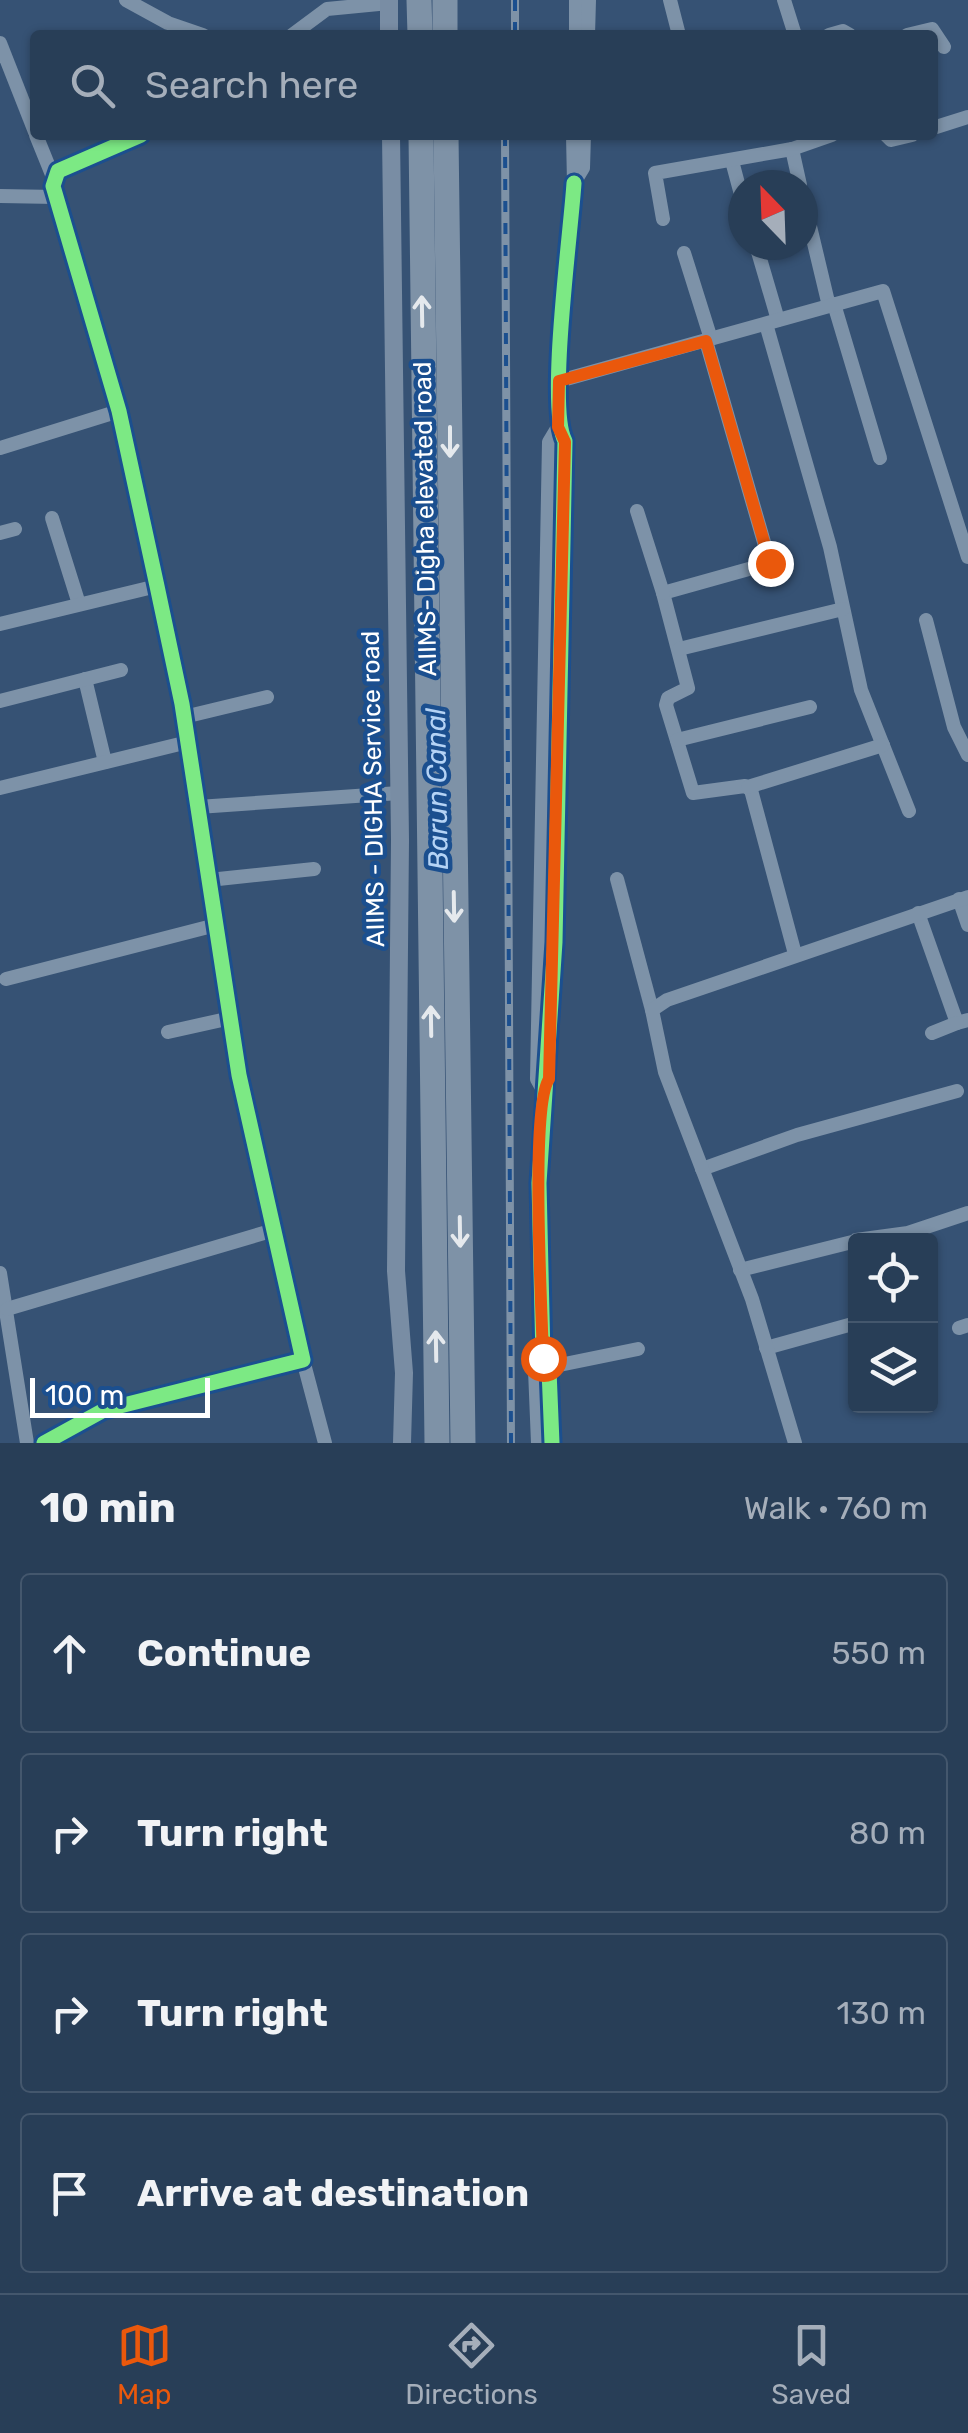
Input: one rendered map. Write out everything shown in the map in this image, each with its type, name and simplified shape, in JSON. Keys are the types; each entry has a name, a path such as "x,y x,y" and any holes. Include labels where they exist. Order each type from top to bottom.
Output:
{"highway":[{"path":"419,0 420,30"},
{"path":"445,0 445,30"},
{"name":"AIIMS- Digha elevated road","path":"421,140 438,1443"},
{"name":"AIIMS- Digha elevated road","path":"446,140 463,1443"}],"main road":[{"path":"389,30 390,2"},
{"name":"AIIMS - DIGHA Service road","path":"390,140 399,793 396,1271 404,1373 402,1443"}],"street":[{"path":"126,0 191,30"},
{"path":"576,0 576,30"},
{"path":"588,30 589,0"},
{"path":"670,0 677,30"},
{"path":"784,0 793,30"},
{"path":"299,30 328,9 390,2"},
{"path":"938,38 944,47"},
{"path":"0,43 30,118"},
{"path":"938,126 968,117"},
{"path":"39,140 53,178 118,411 158,586 184,717 232,1018 274,1230 325,1443"},
{"path":"53,178 67,166 129,140"},
{"path":"538,1443 542,1366 542,1088 537,1079 549,442 558,427 574,183 573,140"},
{"path":"574,183 583,168 584,140"},
{"path":"663,218 655,172 732,161 818,140"},
{"path":"792,149 797,170"},
{"path":"732,161 734,170"},
{"path":"0,196 56,197"},
{"path":"663,593 770,563 684,254"},
{"path":"818,255 880,458"},
{"path":"759,260 861,690 908,811"},
{"path":"559,381 880,289 888,297 968,557"},
{"path":"0,448 118,411"},
{"path":"637,512 688,688 665,702 693,792 748,787 883,745"},
{"path":"52,518 79,604"},
{"path":"0,624 158,586"},
{"path":"679,649 843,609"},
{"path":"926,620 954,727 967,751"},
{"path":"0,701 120,670"},
{"path":"85,679 105,762"},
{"path":"184,717 267,697"},
{"path":"677,740 810,706"},
{"path":"0,788 188,742"},
{"path":"748,787 795,954"},
{"path":"198,807 399,793"},
{"path":"209,880 314,869"},
{"path":"618,878 666,1072 740,1270 795,1443"},
{"path":"652,1010 667,1000 795,954 964,898 968,925"},
{"path":"918,913 963,1022 932,1034"},
{"path":"6,980 216,925"},
{"path":"168,1032 232,1018"},
{"path":"702,1169 797,1135 957,1092"},
{"path":"902,1233 968,1213"},
{"path":"7,1309 274,1230"},
{"path":"740,1270 848,1242"},
{"path":"0,1273 27,1443"},
{"path":"766,1348 848,1325"},
{"path":"542,1366 638,1348"},
{"path":"44,1443 122,1405 303,1360"},
{"path":"542,1366 552,1443"}],"railway":[{"path":"515,0 515,30"},
{"path":"505,140 511,1443"}],"cycle path":[{"path":"44,1443 104,1410 303,1360 239,1075 182,704 157,586 119,411 53,186 58,171 129,140"},
{"path":"552,1443 549,1370 543,1358 539,1183 555,942 565,441 560,422 559,357 574,183"}],"route":[{"path":"543,1358 540,1141 542,1088 549,1079 554,942 565,442 558,427 559,381 706,341 770,563"}],"water label":[{"name":"Barun Canal","path":"437,789"}]}
